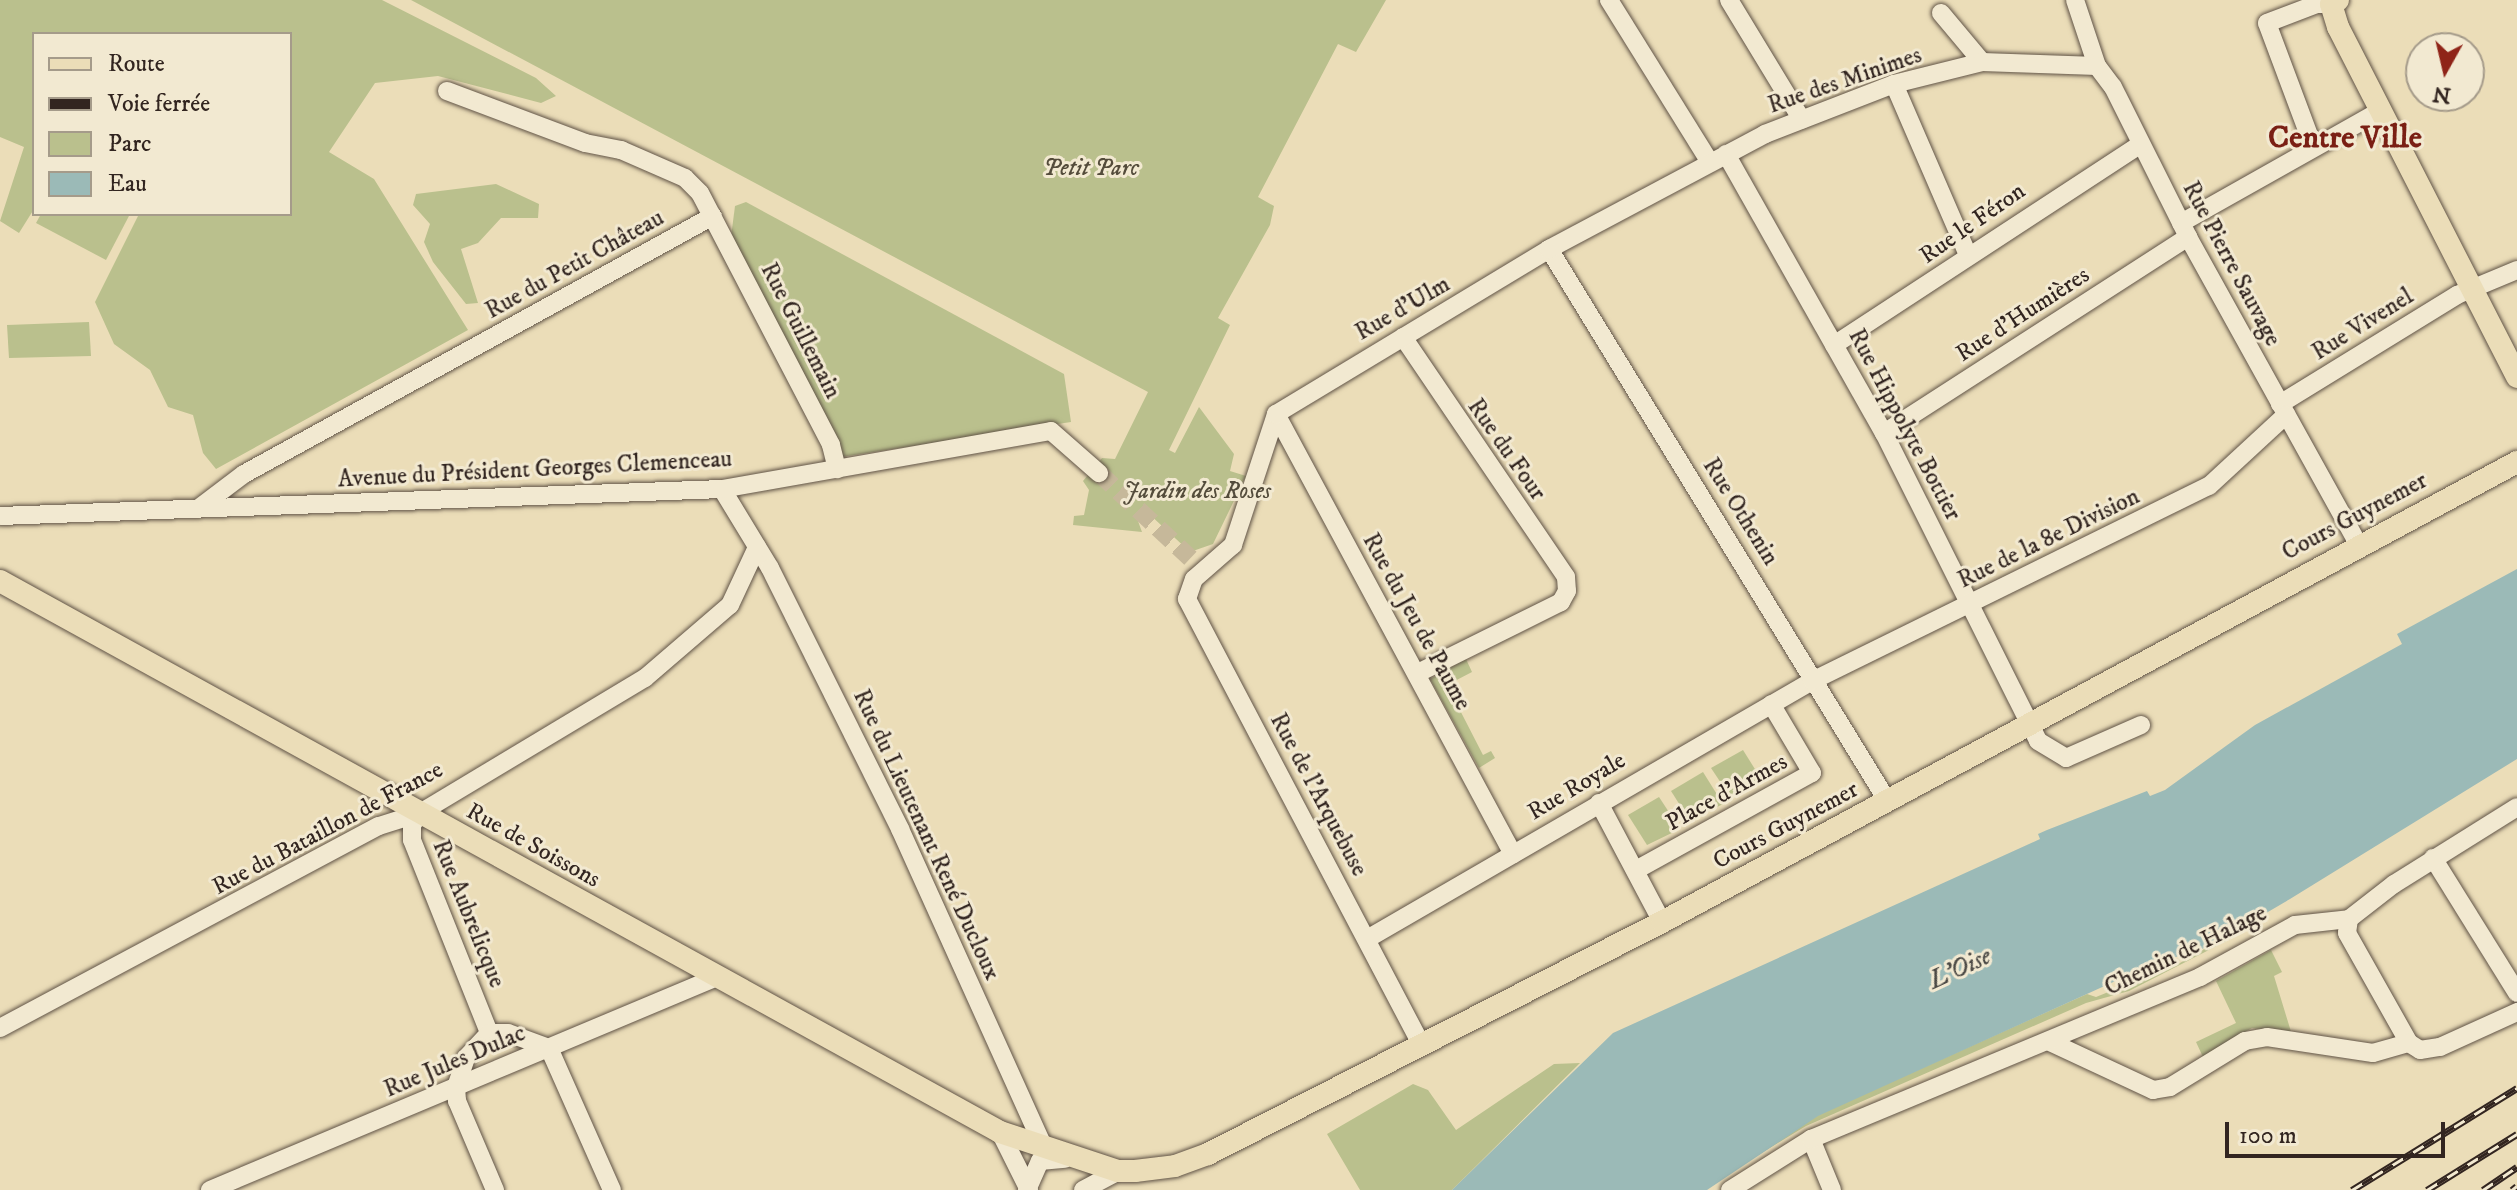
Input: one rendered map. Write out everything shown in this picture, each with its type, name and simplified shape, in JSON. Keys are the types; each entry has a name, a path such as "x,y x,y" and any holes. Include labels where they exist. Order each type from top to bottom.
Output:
{"main road":[{"path":"2334,2 2380,111 2517,377"},
{"name":"Cours Guynemer","path":"1053,1151 1118,1171 1175,1166 1208,1154 1662,922 2517,462"},
{"name":"Rue de Soissons","path":"0,581 1000,1132 1053,1151"}],"street":[{"name":"Rue Hippolyte Bottier","path":"1611,0 1718,158 1834,345 1884,433 2033,723 2038,741 2058,758 2071,757 2139,720"},
{"path":"1729,0 1802,120"},
{"name":"Rue Pierre Sauvage","path":"2075,0 2097,66 2113,87 2184,230 2359,545"},
{"path":"2313,146 2267,23 2317,4 2334,2"},
{"path":"1941,13 1982,62"},
{"name":"Rue des Minimes","path":"1718,158 1802,120 1894,84 1982,62 2097,66"},
{"path":"1894,84 1968,255"},
{"name":"Rue du Petit Château","path":"199,508 244,474 713,216 685,178 621,150 585,143 447,91"},
{"name":"Rue d'Humières","path":"1884,433 2313,146 2380,111"},
{"name":"Rue le Féron","path":"1834,345 2140,145"},
{"name":"Rue d'Ulm","path":"1276,414 1549,249 1718,158"},
{"name":"Rue Guillemain","path":"713,216 831,445 837,469"},
{"name":"Rue Othenin","path":"1549,249 1888,802"},
{"name":"Rue Vivenel","path":"2283,410 2471,287 2517,270"},
{"name":"Rue du Four","path":"1403,337 1566,577 1567,591 1561,602 1418,673"},
{"name":"Rue de la 8e Division","path":"1814,679 2209,486 2283,410"},
{"name":"Rue de l'Arquebuse","path":"1276,414 1233,545 1196,564 1187,599 1421,1044"},
{"name":"Rue du Jeu de Paume","path":"1276,414 1513,854"},
{"name":"Avenue du Président Georges Clemenceau","path":"0,516 722,489 1051,431 1099,473"},
{"name":"Rue du Lieutenant René Ducloux","path":"722,489 757,547 900,829 1053,1151"},
{"name":"Rue du Bataillon de France","path":"0,1028 379,826 420,813 645,678 730,605 757,547"},
{"name":"Rue Royale","path":"1367,939 1814,679"},
{"name":"Place d'Armes","path":"1636,870 1812,773 1771,704"},
{"path":"1599,803 1662,922"},
{"path":"2517,807 2433,858 2349,919 2347,933 2409,1043 2425,1051 2517,1012"},
{"name":"Rue Aubrelicque","path":"420,813 412,825 412,840 489,1033"},
{"path":"2433,858 2517,993"},
{"name":"Chemin de Halage","path":"1811,1139 2200,977 2295,925 2349,919"},
{"name":"Rue Jules Dulac","path":"210,1190 717,977"},
{"path":"495,1190 457,1101 456,1087 466,1058 489,1033 508,1033 549,1048 612,1190"},
{"path":"2048,1041 2153,1090 2170,1087 2245,1041 2267,1037 2373,1053 2409,1043"},
{"path":"1000,1132 1024,1189"},
{"path":"1730,1190 1811,1139 1832,1190"},
{"path":"1024,1189 1040,1161 1084,1161"},
{"path":"1083,1190 1118,1171"}],"green space":[{"path":"0,0 382,0 536,78 556,96 541,103 438,76 375,83 329,152 374,179 468,330 216,469 203,453 193,415 168,407 150,370 114,344 95,302 138,216 292,216 292,32 32,32 32,212 19,233 0,221 24,147 0,137"},
{"name":"Petit Parc","path":"411,0 1386,0 1356,52 1338,44 1258,197 1274,206 1270,225 1218,318 1230,325 1169,450 1175,453 1199,407 1234,454 1230,471 1246,476 1213,544 1190,552 1147,512 1138,521 1142,532 1073,525 1074,516 1084,515 1089,490 1083,481 1102,458 1115,459 1148,392"},
{"path":"496,184 539,204 538,218 501,218 478,243 461,249 478,303 466,304 433,262 424,242 430,224 413,205 416,194"},
{"path":"746,202 1064,374 1071,422 841,457 731,237 735,206"},
{"path":"40,216 129,216 106,260 36,223"},
{"path":"89,322 91,356 9,358 7,325"},
{"path":"1466,659 1472,672 1447,685 1483,755 1491,751 1495,758 1479,768 1430,679"},
{"path":"1743,750 1763,782 1731,798 1711,768"},
{"path":"1703,772 1723,804 1690,821 1671,791"},
{"path":"1659,797 1680,829 1647,845 1628,815"},
{"path":"2237,930 2242,933 2129,991 2086,1003 1806,1126 1700,1190 1775,1134 2087,994 2096,997 2180,963"},
{"path":"2271,950 2282,972 2274,976 2292,1035 2252,1028 2203,1057 2196,1042 2236,1023 2216,981"},
{"path":"1580,1063 1452,1190 1360,1190 1327,1134 1413,1084 1428,1090 1456,1130 1554,1064"}],"water":[{"name":"L'Oise","path":"2517,569 2517,759 2208,947 2153,964 1818,1116 1707,1190 1452,1190 1613,1033 2040,839 2038,834 2047,830 2147,791 2150,796 2165,790 2255,725 2402,644 2397,634"}],"tunnel":[{"path":"1099,473 1190,558"}],"railway":[{"path":"2352,1190 2517,1088"},
{"path":"2427,1190 2517,1134"},
{"path":"2483,1190 2517,1167"},
{"path":"2512,1190 2517,1186"}],"district":[{"name":"Centre Ville","path":"2345,138"}],"park label":[{"name":"Jardin des Roses","path":"1197,492"}]}
